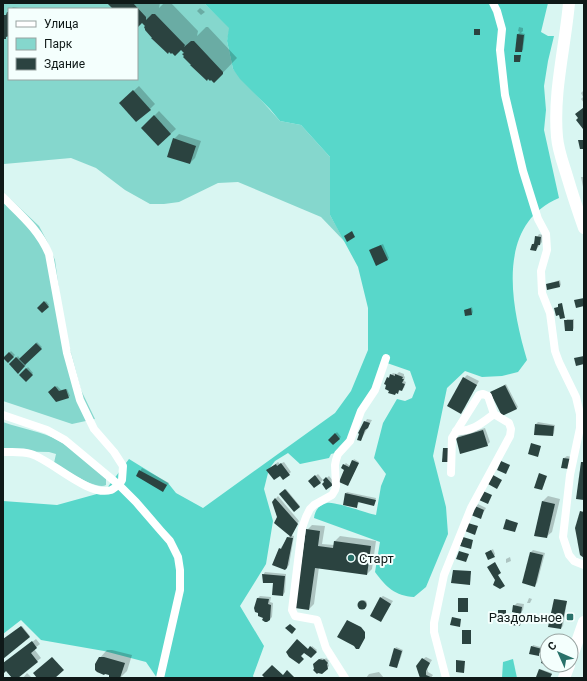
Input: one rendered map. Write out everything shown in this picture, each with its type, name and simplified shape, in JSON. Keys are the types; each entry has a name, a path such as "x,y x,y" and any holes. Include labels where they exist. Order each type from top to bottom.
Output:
{"main road":[{"path":"569,3 558,90 557,139 561,158 584,228"},
{"path":"566,33 576,3"},
{"path":"579,636 584,622"}],"street":[{"path":"493,3 502,28 500,50 505,95 523,171 538,219 546,234 547,250 541,271 542,293 550,313 555,351 576,397 580,414 580,428 570,475 564,537 568,555 574,561 584,565"},
{"path":"3,197 34,228 47,248 67,353 80,400 94,429 114,452 123,466 122,480 119,485 110,490 92,488 82,484 41,458 29,453 3,452"},
{"path":"345,678 326,648 317,620 295,616 292,613 292,602 302,528 306,517 314,505 332,495 335,490 336,482 334,465 338,454 350,441 361,411 375,390 386,358"},
{"path":"446,678 434,632 434,623 444,575 471,508 510,436 509,423 494,414 488,396 484,394 479,395 452,438 451,473"},
{"path":"456,431 465,432 477,427 494,414"},
{"path":"3,415 47,430 78,449 119,485 170,541 178,557 180,570 180,590 160,678"}],"green space":[{"path":"3,3 204,3 230,28 227,41 233,69 280,121 301,125 330,157 330,215 345,242 321,217 238,182 218,183 179,202 150,204 125,190 96,168 71,158 3,165"},
{"path":"3,192 39,226 55,260 64,326 81,390 95,419 72,424 3,401"},
{"path":"3,422 46,435 66,445 84,458 106,478 106,485 95,485 54,463 56,454 49,452 3,451"}],"shaded area":[{"path":"204,3 548,3 541,32 548,36 554,36 544,86 546,110 544,130 559,198 539,210 525,227 517,247 513,269 513,292 516,316 527,360 518,372 502,376 482,377 465,371 447,388 433,456 446,507 448,534 426,587 414,597 396,593 383,582 375,572 380,542 314,518 318,508 327,503 343,505 376,515 381,486 386,474 374,458 383,423 397,399 405,401 412,398 416,388 410,371 387,363 372,388 348,439 335,453 331,454 329,458 300,464 288,453 275,461 269,469 264,489 273,521 266,564 240,606 264,646 253,676 254,678 157,678 146,662 104,651 41,640 21,620 3,634 3,501 57,505 104,492 129,459 168,483 176,493 203,508 335,413 351,391 368,350 368,308 358,267 330,215 330,157 301,125 280,121 240,79 233,69 227,41 229,28"},
{"path":"513,659 517,678 502,678 503,662"}],"building":[{"path":"107,3 133,3 138,8 112,8"},
{"path":"138,8 146,17 146,20 152,14 155,14 185,45 184,47 191,41 194,41 223,72 223,74 214,83 208,79 207,81 183,57 184,56 182,54 184,53 181,50 175,56 169,52 168,54 151,38 142,23 138,27"},
{"path":"8,12 8,36 6,37 6,39 3,39 3,17"},
{"path":"474,29 480,29 480,35 474,35"},
{"path":"517,34 524,35 522,52 515,52"},
{"path":"514,55 521,55 520,62 514,62"},
{"path":"133,90 151,110 136,122 119,103"},
{"path":"583,108 583,129 576,120 578,118 575,114"},
{"path":"154,115 171,134 158,146 141,128"},
{"path":"173,138 196,146 190,164 167,157"},
{"path":"578,140 584,140 584,149 580,149"},
{"path":"352,231 355,237 347,242 344,236"},
{"path":"535,236 541,237 540,245 538,245 536,251 530,250 532,244 534,244"},
{"path":"381,245 388,260 376,266 369,250"},
{"path":"559,281 560,287 547,290 546,284"},
{"path":"584,298 584,306 576,308 574,300"},
{"path":"44,301 49,307 42,313 37,308"},
{"path":"562,303 565,318 560,319 559,315 556,316 554,308 558,307 558,304"},
{"path":"471,308 472,315 465,316 464,310"},
{"path":"564,320 573,320 573,331 565,331"},
{"path":"36,343 42,349 25,365 19,359"},
{"path":"9,352 14,357 8,363 3,358"},
{"path":"584,356 584,364 576,366 574,358"},
{"path":"16,357 25,366 18,374 9,364"},
{"path":"26,368 33,375 26,382 19,375"},
{"path":"390,374 395,376 395,374 403,377 402,379 404,379 402,383 405,384 402,391 399,390 398,394 396,393 395,395 388,393 389,391 385,389 386,385 384,384 387,377 389,378"},
{"path":"463,377 477,385 461,414 447,406"},
{"path":"505,385 517,409 502,416 490,392"},
{"path":"55,386 59,391 66,389 69,398 56,402 48,392"},
{"path":"364,421 370,423 368,428 365,430 361,441 357,440 358,433"},
{"path":"535,424 554,426 553,436 534,435"},
{"path":"483,430 488,446 460,454 456,438"},
{"path":"335,433 340,439 333,445 328,440"},
{"path":"531,443 541,446 538,457 528,454"},
{"path":"443,448 449,448 448,462 442,462"},
{"path":"563,458 571,459 569,469 561,468"},
{"path":"352,460 359,463 348,486 339,482 344,470 341,468 343,464 349,467"},
{"path":"501,461 510,465 506,474 497,470"},
{"path":"581,462 584,462 584,500 576,499"},
{"path":"281,463 290,475 283,480 280,476 274,480 266,470 276,464 277,466"},
{"path":"139,470 167,485 163,492 136,476"},
{"path":"539,473 547,476 542,490 534,488"},
{"path":"315,475 321,483 314,488 308,481"},
{"path":"493,475 502,480 497,489 488,484"},
{"path":"326,477 333,485 326,490 322,484"},
{"path":"285,489 300,507 294,512 279,494"},
{"path":"483,491 492,495 488,504 479,500"},
{"path":"345,493 376,500 374,506 358,502 357,508 343,505"},
{"path":"275,498 298,524 291,537 274,523 277,517 272,502"},
{"path":"542,501 555,504 547,538 534,536"},
{"path":"475,506 484,510 481,519 471,515"},
{"path":"580,511 584,512 584,558 580,555 575,528"},
{"path":"506,519 518,523 515,532 503,529"},
{"path":"468,523 478,526 475,535 465,531"},
{"path":"306,529 320,531 318,546 333,548 334,541 371,546 367,575 315,568 309,610 295,608"},
{"path":"287,537 293,538 287,568 285,570 272,565 279,548 281,549"},
{"path":"463,537 473,540 471,549 460,546"},
{"path":"491,550 495,557 488,560 485,553"},
{"path":"459,551 469,554 466,562 456,559"},
{"path":"530,552 543,555 535,587 522,583"},
{"path":"495,562 501,573 498,575 505,586 500,589 493,585 495,580 487,567"},
{"path":"453,570 471,571 470,585 451,583"},
{"path":"262,574 285,576 283,596 272,595 273,583 263,583"},
{"path":"380,597 391,604 381,622 370,616"},
{"path":"257,598 269,599 268,604 271,605 270,620 267,622 262,620 263,618 258,616 258,613 255,612 254,608"},
{"path":"458,598 468,598 468,612 458,612"},
{"path":"554,599 567,601 561,629 548,627"},
{"path":"362,600 367,605 362,610 357,605"},
{"path":"513,605 522,607 521,614 512,612"},
{"path":"498,610 506,610 506,618 498,618"},
{"path":"452,617 461,619 460,627 450,625"},
{"path":"512,618 521,619 520,626 510,625"},
{"path":"347,620 361,627 365,632 365,638 359,649 356,649 354,646 337,637"},
{"path":"290,624 296,629 292,634 285,628"},
{"path":"21,626 30,637 3,659 3,639"},
{"path":"462,630 471,630 471,644 462,644"},
{"path":"297,639 308,649 310,646 317,652 311,658 304,653 301,656 304,659 299,664 289,657 286,652"},
{"path":"32,641 37,648 31,653 38,662 18,678 12,678 6,671 3,674 3,663"},
{"path":"531,646 539,648 539,656 529,654"},
{"path":"394,648 402,651 397,668 389,666"},
{"path":"52,657 64,670 55,678 37,678 33,673"},
{"path":"99,657 125,663 120,678 109,677 109,675 104,675 95,670 95,664"},
{"path":"422,658 430,663 426,671 426,675 433,678 420,678 416,666"},
{"path":"319,659 324,659 328,663 328,669 322,674 317,674 313,670 313,664"},
{"path":"456,660 465,661 464,673 456,672"},
{"path":"272,665 283,675 287,670 295,678 265,678 262,675"},
{"path":"539,669 539,673 552,674 550,678 536,677"}],"place":[{"name":"Старт","path":"351,558"},
{"name":"Раздольное","path":"570,617"}]}
